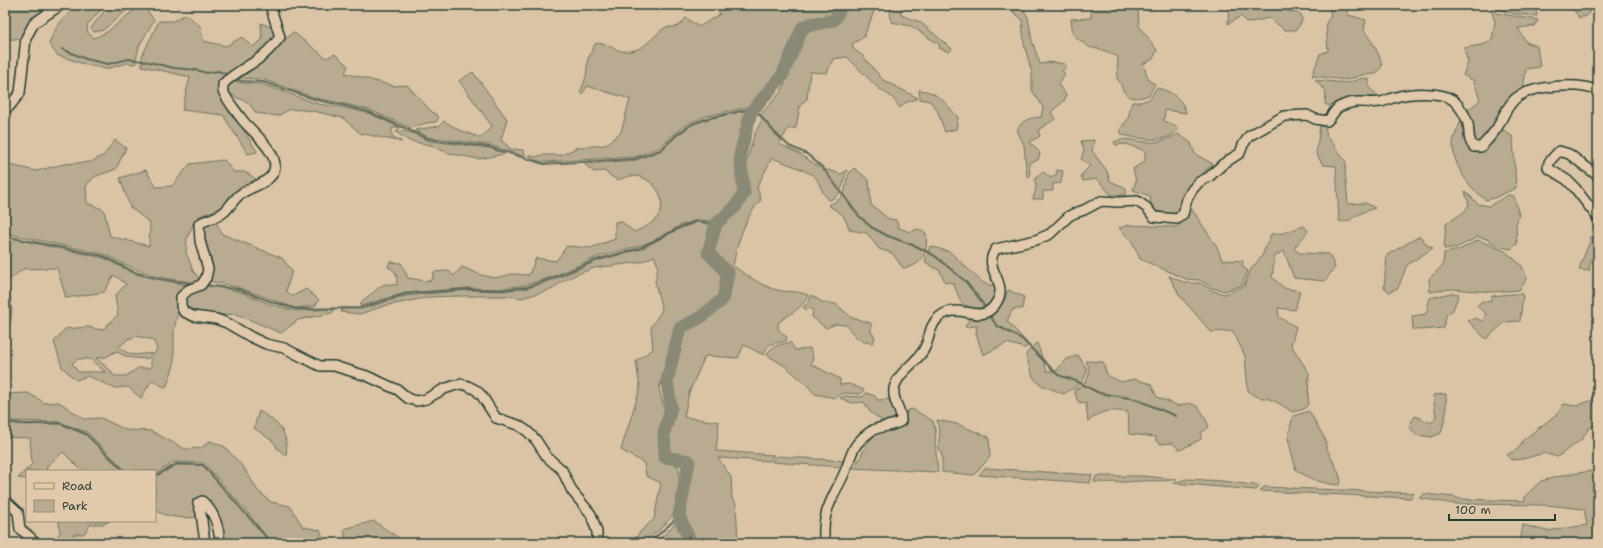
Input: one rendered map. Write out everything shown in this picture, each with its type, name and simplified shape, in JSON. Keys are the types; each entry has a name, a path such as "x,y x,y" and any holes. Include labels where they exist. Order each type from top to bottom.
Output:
{"street":[{"path":"5,108 9,107 20,93 26,38 34,23 61,5"},
{"path":"270,5 280,37 271,48 258,59 230,77 223,84 223,92 244,121 270,151 274,159 274,169 270,178 240,194 222,214 205,220 199,224 200,241 208,269 206,278 201,285 188,290 181,297 181,306 184,312 193,316 209,318 227,323 266,344 284,348 320,366 334,366 368,376 398,390 409,399 417,401 426,399 444,389 461,384 476,390 487,402 496,418 518,425 527,431 536,440 548,457 562,470 572,492 591,514 597,532 597,543"},
{"path":"825,543 824,526 826,512 830,500 847,467 849,456 857,443 872,430 895,426 901,421 902,415 893,398 896,381 924,350 934,323 939,317 954,311 984,314 993,308 998,301 1001,288 992,267 991,260 992,254 996,249 1036,240 1050,234 1075,212 1084,210 1101,201 1137,201 1147,208 1154,217 1177,219 1183,214 1187,199 1199,182 1209,177 1223,164 1240,154 1243,145 1249,136 1284,116 1307,115 1315,119 1327,121 1331,118 1337,108 1350,103 1360,101 1382,102 1412,94 1427,94 1453,100 1465,116 1468,125 1469,141 1474,147 1481,147 1496,129 1514,100 1521,95 1551,87 1580,86 1592,88 1598,91"},
{"path":"1598,176 1569,154 1559,151 1549,162 1548,168 1567,180 1598,218"},
{"path":"5,500 18,512 20,529 30,537 34,543"},
{"path":"205,543 201,513 198,503 202,501 210,507 214,516 220,543"}],"green space":[{"path":"5,5 57,5 23,38 5,40"},
{"path":"78,5 105,5 87,25 88,33 94,38 107,32 138,7 144,6 154,20 139,46 135,64 127,63 106,69 84,64 57,55 49,44 54,31 60,22"},
{"path":"109,5 133,5 103,30 94,32 91,28"},
{"path":"711,5 836,5 825,16 809,18 798,24 779,76 753,106 706,116 691,122 658,148 634,157 543,162 531,159 529,155 535,157 543,155 562,155 578,147 606,145 621,132 630,99 587,86 583,93 580,93 586,77 588,59 595,44 605,44 621,51 635,50 645,45 663,29 678,26 686,18 699,27 720,14"},
{"path":"846,5 902,5 901,15 920,22 952,49 949,52 939,48 940,45 911,26 891,22 890,9 876,6 864,37 852,44 854,50 862,55 883,80 918,98 905,103 900,108 892,97 878,88 847,57 833,59 827,73 810,72 807,99 800,105 796,128 788,129 779,144 798,153 821,168 841,174 847,170 840,192 834,198 829,200 813,175 772,158 757,187 761,200 750,214 742,231 733,266 766,286 781,291 808,295 800,307 779,322 778,329 787,337 786,341 770,345 767,347 764,355 744,345 738,358 705,356 689,393 684,417 719,422 716,451 774,455 770,461 718,458 731,477 732,498 736,504 738,543 694,543 681,516 692,456 669,455 670,448 667,433 674,407 670,380 677,349 684,332 720,308 729,296 732,279 730,271 714,251 720,225 744,204 748,191 745,166 755,133 762,120 761,114 781,92 807,30 835,23"},
{"path":"1009,5 1020,5 1028,17 1032,41 1040,64 1052,62 1065,64 1066,67 1062,71 1065,74 1058,84 1066,95 1064,101 1051,112 1055,119 1038,130 1040,136 1030,142 1040,153 1038,160 1029,162 1030,177 1027,178 1024,145 1017,130 1022,123 1027,120 1041,117 1043,107 1032,90 1032,73 1024,44 1022,19 1014,13"},
{"path":"1091,5 1138,6 1139,26 1157,50 1153,59 1143,64 1149,81 1155,84 1149,95 1139,98 1128,96 1117,79 1118,57 1106,51 1089,47 1073,35 1071,19 1091,18"},
{"path":"1229,5 1274,5 1280,9 1301,14 1302,21 1296,30 1285,30 1269,18 1247,23 1241,16 1228,24"},
{"path":"1329,5 1347,5 1348,15 1366,20 1364,30 1377,51 1382,66 1376,74 1362,75 1346,80 1312,76 1320,54 1328,51 1326,23 1331,16"},
{"path":"1495,5 1535,5 1537,16 1515,14 1497,9"},
{"path":"1567,5 1592,6 1587,16 1579,18 1573,8"},
{"path":"1490,6 1496,13 1538,20 1535,26 1518,28 1526,42 1537,46 1540,67 1526,69 1523,89 1512,94 1492,129 1480,142 1473,142 1472,120 1468,110 1480,100 1474,81 1463,75 1468,63 1464,48 1486,44 1492,39 1495,22"},
{"path":"186,14 201,27 203,41 226,46 242,37 252,47 262,40 261,23 271,27 276,36 268,47 222,82 235,116 257,152 248,154 223,115 182,110 190,77 142,66 142,56 159,21 173,21"},
{"path":"293,32 326,58 335,54 348,66 345,73 394,86 407,85 432,112 439,117 436,122 426,123 410,128 370,110 316,98 261,79 241,78 235,76"},
{"path":"473,72 507,119 501,140 511,149 523,150 526,157 490,145 428,137 415,130 439,126 444,121 459,130 481,138 492,126 459,81"},
{"path":"1363,78 1369,79 1369,88 1380,97 1357,97 1347,101 1340,100 1329,106 1325,104 1326,91 1315,80 1347,83"},
{"path":"231,80 242,83 261,84 318,104 342,107 371,114 400,128 392,128 392,136 402,142 360,133 343,118 313,111 290,109 278,116 256,113 248,102 235,97 226,91 226,86"},
{"path":"1156,88 1171,93 1182,103 1186,113 1165,110 1164,121 1179,128 1174,134 1160,139 1144,139 1122,135 1120,129 1128,119 1132,102 1140,102 1150,99"},
{"path":"919,90 931,93 946,103 958,118 956,129 945,132 937,110 930,101 920,99"},
{"path":"752,109 749,113 738,155 741,193 735,203 714,221 697,220 679,226 662,237 639,246 597,257 552,277 525,285 498,289 468,288 405,293 360,306 362,301 384,284 397,285 396,274 388,267 390,262 401,263 408,278 425,281 432,280 434,272 449,271 454,276 462,267 481,275 495,278 512,274 529,275 536,258 556,261 567,246 590,248 615,239 615,222 621,221 634,232 649,225 656,219 662,205 658,191 653,185 640,177 630,176 617,180 604,171 594,172 584,164 636,160 662,150 678,135 693,124"},
{"path":"1461,120 1478,149 1487,147 1502,129 1513,137 1516,188 1486,200 1468,183 1459,168 1453,144"},
{"path":"1320,126 1325,126 1327,136 1346,162 1345,170 1348,204 1366,203 1375,208 1357,215 1346,222 1339,221 1336,166 1323,165 1316,153"},
{"path":"396,132 409,132 430,141 490,148 505,154 478,159 448,153 431,145 409,141"},
{"path":"1178,134 1191,143 1195,154 1213,164 1193,181 1178,212 1172,214 1152,211 1150,196 1133,190 1136,181 1133,169 1145,161 1145,151 1126,144 1116,145 1114,142 1127,139 1143,142 1156,142 1168,139"},
{"path":"115,140 126,148 116,169 94,177 86,186 87,203 104,210 110,236 149,246 150,223 130,207 120,178 146,170 156,187 172,186 190,164 224,160 234,172 245,172 259,181 219,209 199,216 193,224 187,239 186,252 193,271 201,280 197,283 158,277 135,269 103,254 5,233 5,164 36,171 64,164 91,162 104,155"},
{"path":"1094,140 1092,151 1107,171 1110,181 1126,188 1126,195 1111,195 1097,179 1083,181 1081,175 1090,166 1081,159 1084,150 1081,141"},
{"path":"854,168 869,180 871,205 889,219 896,220 899,228 910,232 918,229 926,233 925,252 920,261 916,264 903,268 892,253 879,249 867,233 850,230 843,215 828,205 836,201 844,193 847,178"},
{"path":"1057,170 1063,171 1061,183 1053,184 1053,191 1043,191 1043,199 1033,199 1036,188 1035,179 1043,172 1051,178 1056,175"},
{"path":"1465,191 1478,204 1489,206 1508,195 1514,196 1519,216 1516,224 1517,244 1511,249 1497,246 1487,239 1478,237 1458,247 1444,249 1446,224 1464,212 1469,205"},
{"path":"1191,208 1217,247 1222,260 1243,261 1242,266 1248,271 1242,285 1225,291 1212,288 1200,280 1186,279 1140,259 1133,243 1119,228 1129,225 1176,227 1182,223"},
{"path":"215,220 222,234 282,258 292,271 286,291 293,296 306,289 319,300 315,306 295,308 237,287 208,281 211,274 212,262 202,230 205,225"},
{"path":"698,222 712,225 704,253 714,264 719,273 721,278 721,290 719,298 677,327 671,343 659,389 665,412 658,444 664,460 679,468 678,500 676,509 670,518 644,543 632,543 640,532 654,519 661,483 646,476 644,463 621,450 640,388 636,361 653,349 651,327 662,310 655,282 658,266 654,256 641,262 594,268 561,282 553,289 522,298 509,296 430,297 384,306 360,314 341,312 342,309 363,309 405,296 470,290 502,291 528,288 556,279 597,261 641,249 681,228"},
{"path":"1304,226 1308,231 1294,248 1299,253 1329,254 1335,267 1325,281 1294,278 1284,251 1275,256 1272,277 1284,288 1300,291 1295,310 1278,308 1279,317 1296,327 1291,345 1309,373 1308,404 1304,409 1292,412 1284,406 1269,399 1256,396 1248,391 1245,356 1233,331 1211,332 1180,296 1169,276 1186,283 1200,283 1213,291 1225,294 1244,286 1251,269 1262,256 1271,234 1283,233"},
{"path":"1420,236 1427,245 1433,248 1407,265 1398,288 1389,292 1384,287 1387,255"},
{"path":"5,237 104,258 135,274 190,286 179,307 174,330 174,365 166,388 152,380 141,398 128,387 114,388 88,376 76,380 62,367 54,342 65,329 88,327 102,330 118,315 115,296 126,284 114,275 104,292 66,298 57,268 23,269 7,282 12,314 9,325 5,330","holes":["136,336 153,340 157,349 154,354 136,355 124,351 119,347 128,339","116,351 124,356 132,358 151,358 151,368 138,368 126,376 114,376 110,370 96,358 106,357","78,359 90,359 105,372 78,372 72,363"]},
{"path":"1591,237 1598,242 1598,260 1591,259 1589,271 1579,270 1588,246"},
{"path":"1478,240 1505,251 1522,266 1527,279 1519,290 1492,292 1451,289 1430,292 1429,279 1443,265 1444,253 1459,250"},
{"path":"930,246 950,252 983,283 998,287 998,296 990,304 982,308 962,304 953,283 945,282 940,271 925,262"},
{"path":"204,285 238,291 269,304 296,311 334,309 332,313 298,320 281,333 236,314 220,315 191,312 185,308 185,296"},
{"path":"1008,290 1024,297 1022,309 1013,309 1007,321 1029,345 1025,348 1007,343 983,355 976,333 977,326 965,327 969,319 990,315 998,309 1002,304"},
{"path":"1451,293 1459,294 1453,310 1446,315 1444,328 1421,330 1413,329 1412,316 1426,314 1430,298"},
{"path":"1523,294 1520,321 1505,322 1486,339 1468,321 1475,318 1483,321 1486,314 1477,306 1482,301 1490,302 1492,296"},
{"path":"811,295 822,302 836,304 852,318 871,323 871,332 875,337 873,343 860,340 846,325 836,324 826,328 812,317 813,310 809,308 806,310 803,307 809,302"},
{"path":"790,342 795,350 810,348 813,358 811,364 840,379 840,385 849,384 864,390 861,394 844,393 835,398 815,394 805,383 785,366 767,355 774,347"},
{"path":"1037,343 1047,371 1056,371 1065,360 1078,355 1087,369 1082,382 1064,394 1037,382 1031,372 1026,354"},
{"path":"1086,361 1103,362 1107,375 1121,382 1134,379 1151,384 1157,397 1179,406 1185,404 1195,405 1202,412 1209,427 1201,433 1201,439 1180,450 1172,443 1161,444 1156,441 1156,437 1129,434 1128,412 1106,411 1088,422 1086,403 1078,402 1074,390 1082,385 1088,378 1089,370"},
{"path":"28,393 45,403 59,402 84,419 101,418 126,430 151,431 185,449 201,448 210,441 225,447 244,468 258,491 271,502 290,506 303,527 320,530 325,543 274,543 266,536 204,463 174,462 156,473 156,470 125,470 87,432 58,422 5,421 5,394"},
{"path":"866,393 875,396 877,400 890,399 893,408 898,414 898,420 892,423 883,421 870,412 864,402 852,403 840,398 845,396 863,397"},
{"path":"1446,394 1446,414 1441,433 1432,437 1416,435 1409,426 1415,416 1431,423 1436,417 1433,395"},
{"path":"1598,398 1598,425 1589,428 1582,439 1557,457 1544,453 1523,459 1511,460 1507,455 1519,448 1523,440 1557,414 1564,404 1576,406"},
{"path":"912,409 933,421 936,433 935,442 938,472 851,468 854,463 859,461 866,446 873,437 878,433 896,427 902,422 907,411"},
{"path":"259,411 272,419 284,434 286,440 286,456 277,448 274,442 254,428"},
{"path":"1309,411 1326,441 1326,447 1338,471 1341,481 1339,485 1327,484 1306,476 1296,470 1288,438 1293,416"},
{"path":"937,420 957,424 989,437 990,457 974,475 942,472 942,456 938,445 940,435"},
{"path":"5,423 27,425 60,424 86,435 123,470 81,470 63,452 47,466 46,470 26,470 32,464 30,438 5,437"},
{"path":"776,456 844,461 842,467 772,462"},
{"path":"177,465 203,465 271,543 221,543 203,499 200,517 182,518 166,515 156,510 156,476"},
{"path":"985,468 1092,475 1090,483 979,475"},
{"path":"26,470 26,479 18,478"},
{"path":"1598,470 1598,533 1592,543 1520,543 1523,525 1547,531 1587,525 1584,509 1547,505 1455,504 1419,498 1424,494 1455,497 1459,499 1525,501 1525,496 1541,481 1564,475"},
{"path":"1096,476 1141,476 1177,479 1164,481 1094,482"},
{"path":"1186,479 1222,481 1260,486 1256,490 1174,483"},
{"path":"1264,487 1414,493 1411,498 1260,491"},
{"path":"679,519 689,543 653,543 665,534"},
{"path":"374,521 400,539 397,543 346,543 344,529"},
{"path":"59,522 108,522 103,524 91,524 84,534 74,534 72,543 53,543 60,533"}],"waterway":[{"path":"691,543 679,516 689,461 665,457 664,433 671,408 667,381 680,328 701,317 723,299 728,273 708,253 716,224 735,207 744,193 740,155 751,112 782,76 803,27 834,20 842,5"},
{"path":"62,49 86,59 108,64 129,59 207,73 218,71 229,75"},
{"path":"235,78 241,81 263,82 317,100 369,112 429,139 489,147 544,164 634,159 660,150 676,135 692,124 708,118 754,108 775,133 789,146 807,154 822,167 859,216 871,227 935,256 965,281 986,309"},
{"path":"205,285 238,289 269,301 296,309 360,308 406,294 468,289 500,290 527,287 596,260 640,248 681,227 697,221 716,224"},
{"path":"5,236 103,256 134,272 159,279 195,284"},
{"path":"989,314 996,325 1022,339 1058,375 1076,381 1099,393 1135,399 1176,416"},
{"path":"5,422 26,424 60,423 86,434 123,470"},
{"path":"156,475 176,464 203,465 272,543"},
{"path":"649,543 679,516"}]}
